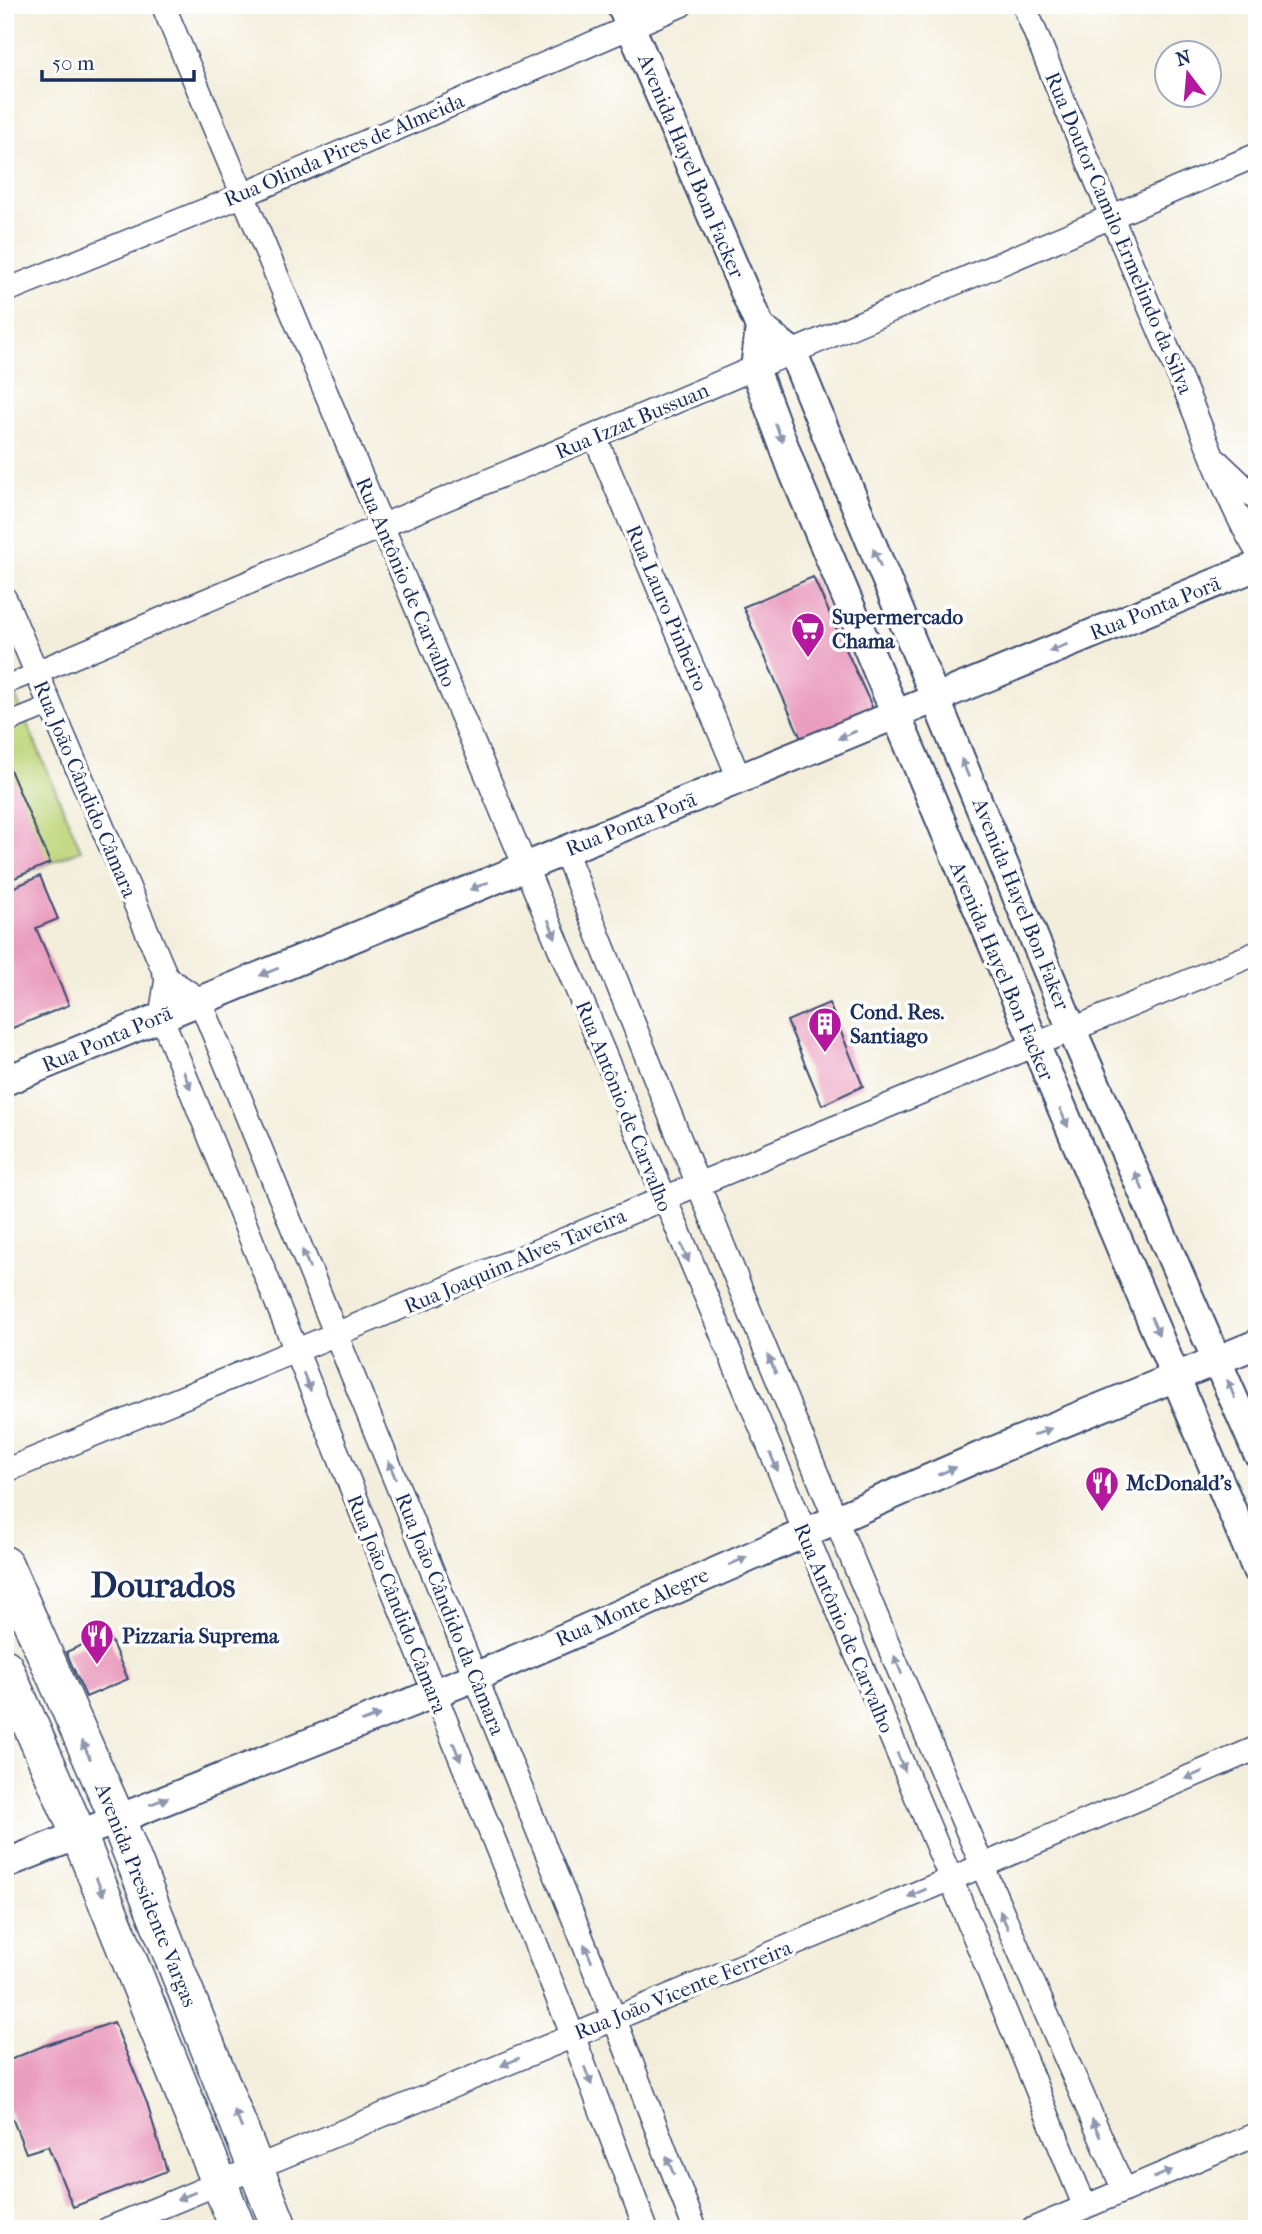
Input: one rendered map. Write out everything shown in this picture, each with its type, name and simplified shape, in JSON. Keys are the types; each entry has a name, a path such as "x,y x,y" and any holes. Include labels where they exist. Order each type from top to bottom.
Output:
{"main road":[{"name":"Avenida Presidente Vargas","path":"5,1564 117,1818 280,2229"},
{"name":"Avenida Presidente Vargas","path":"5,1667 78,1833 238,2229"},
{"path":"182,2087 219,2073"}],"street":[{"name":"Rua Antônio de Carvalho","path":"163,5 951,1880 1084,2207"},
{"name":"Rua Olinda Pires de Almeida","path":"5,291 241,196 626,16 681,5"},
{"name":"Rua Doutor Camilo Ermelindo da Silva","path":"1024,5 1110,218 1216,460 1233,512 1257,551"},
{"name":"Avenida Hayel Bom Facker","path":"626,16 760,327 793,353"},
{"name":"Rua Izzat Bussuan","path":"5,685 1257,155"},
{"path":"755,369 760,327"},
{"name":"Avenida Hayel Bon Faker","path":"793,353 1072,1030 1219,1359 1257,1452"},
{"name":"Avenida Hayel Bon Facker","path":"755,369 794,472 1033,1046 1177,1377 1257,1570"},
{"name":"Rua Lauro Pinheiro","path":"595,437 740,780"},
{"path":"1216,460 1257,499"},
{"name":"Rua Ponta Porã","path":"5,1082 1257,566"},
{"name":"Rua João Cândido Câmara","path":"5,599 167,978"},
{"path":"5,724 49,706"},
{"name":"Rua Antônio de Carvalho","path":"565,851 696,1185 981,1867 1124,2190"},
{"name":"Rua Joaquim Alves Taveira","path":"5,1471 296,1353 1257,953"},
{"path":"161,1016 167,978 200,1000"},
{"name":"Rua João Cândido da Câmara","path":"200,1000 615,2020 695,2229"},
{"name":"Rua João Cândido Câmara","path":"161,1016 573,2036 646,2229"},
{"name":"Rua Monte Alegre","path":"5,1864 433,1694 804,1532 1257,1344"},
{"name":"Rua João Vicente Ferreira","path":"108,2229 951,1880 1257,1748"},
{"path":"1033,2229 1257,2134"}],"green space":[{"path":"5,672 81,850 5,882"}],"building":[{"name":"Supermercado Chama","path":"813,577 874,711 802,741 743,607"},
{"path":"5,758 50,863 5,882"},
{"path":"40,876 58,919 36,928 69,1005 5,1031 5,891"},
{"name":"Cond. Res. Santiago","path":"829,1003 863,1086 822,1105 787,1021"},
{"name":"Pizzaria Suprema","path":"108,1634 128,1679 86,1697 66,1652"},
{"path":"114,2022 147,2103 167,2171 73,2207 48,2146 26,2153 5,2100 5,2062"}],"place":[{"name":"Supermercado Chama","path":"808,659"},
{"name":"Cond. Res. Santiago","path":"825,1054"},
{"name":"McDonald's","path":"1102,1513"},
{"name":"Pizzaria Suprema","path":"97,1666"}],"district":[{"name":"Dourados","path":"163,1585"}]}
